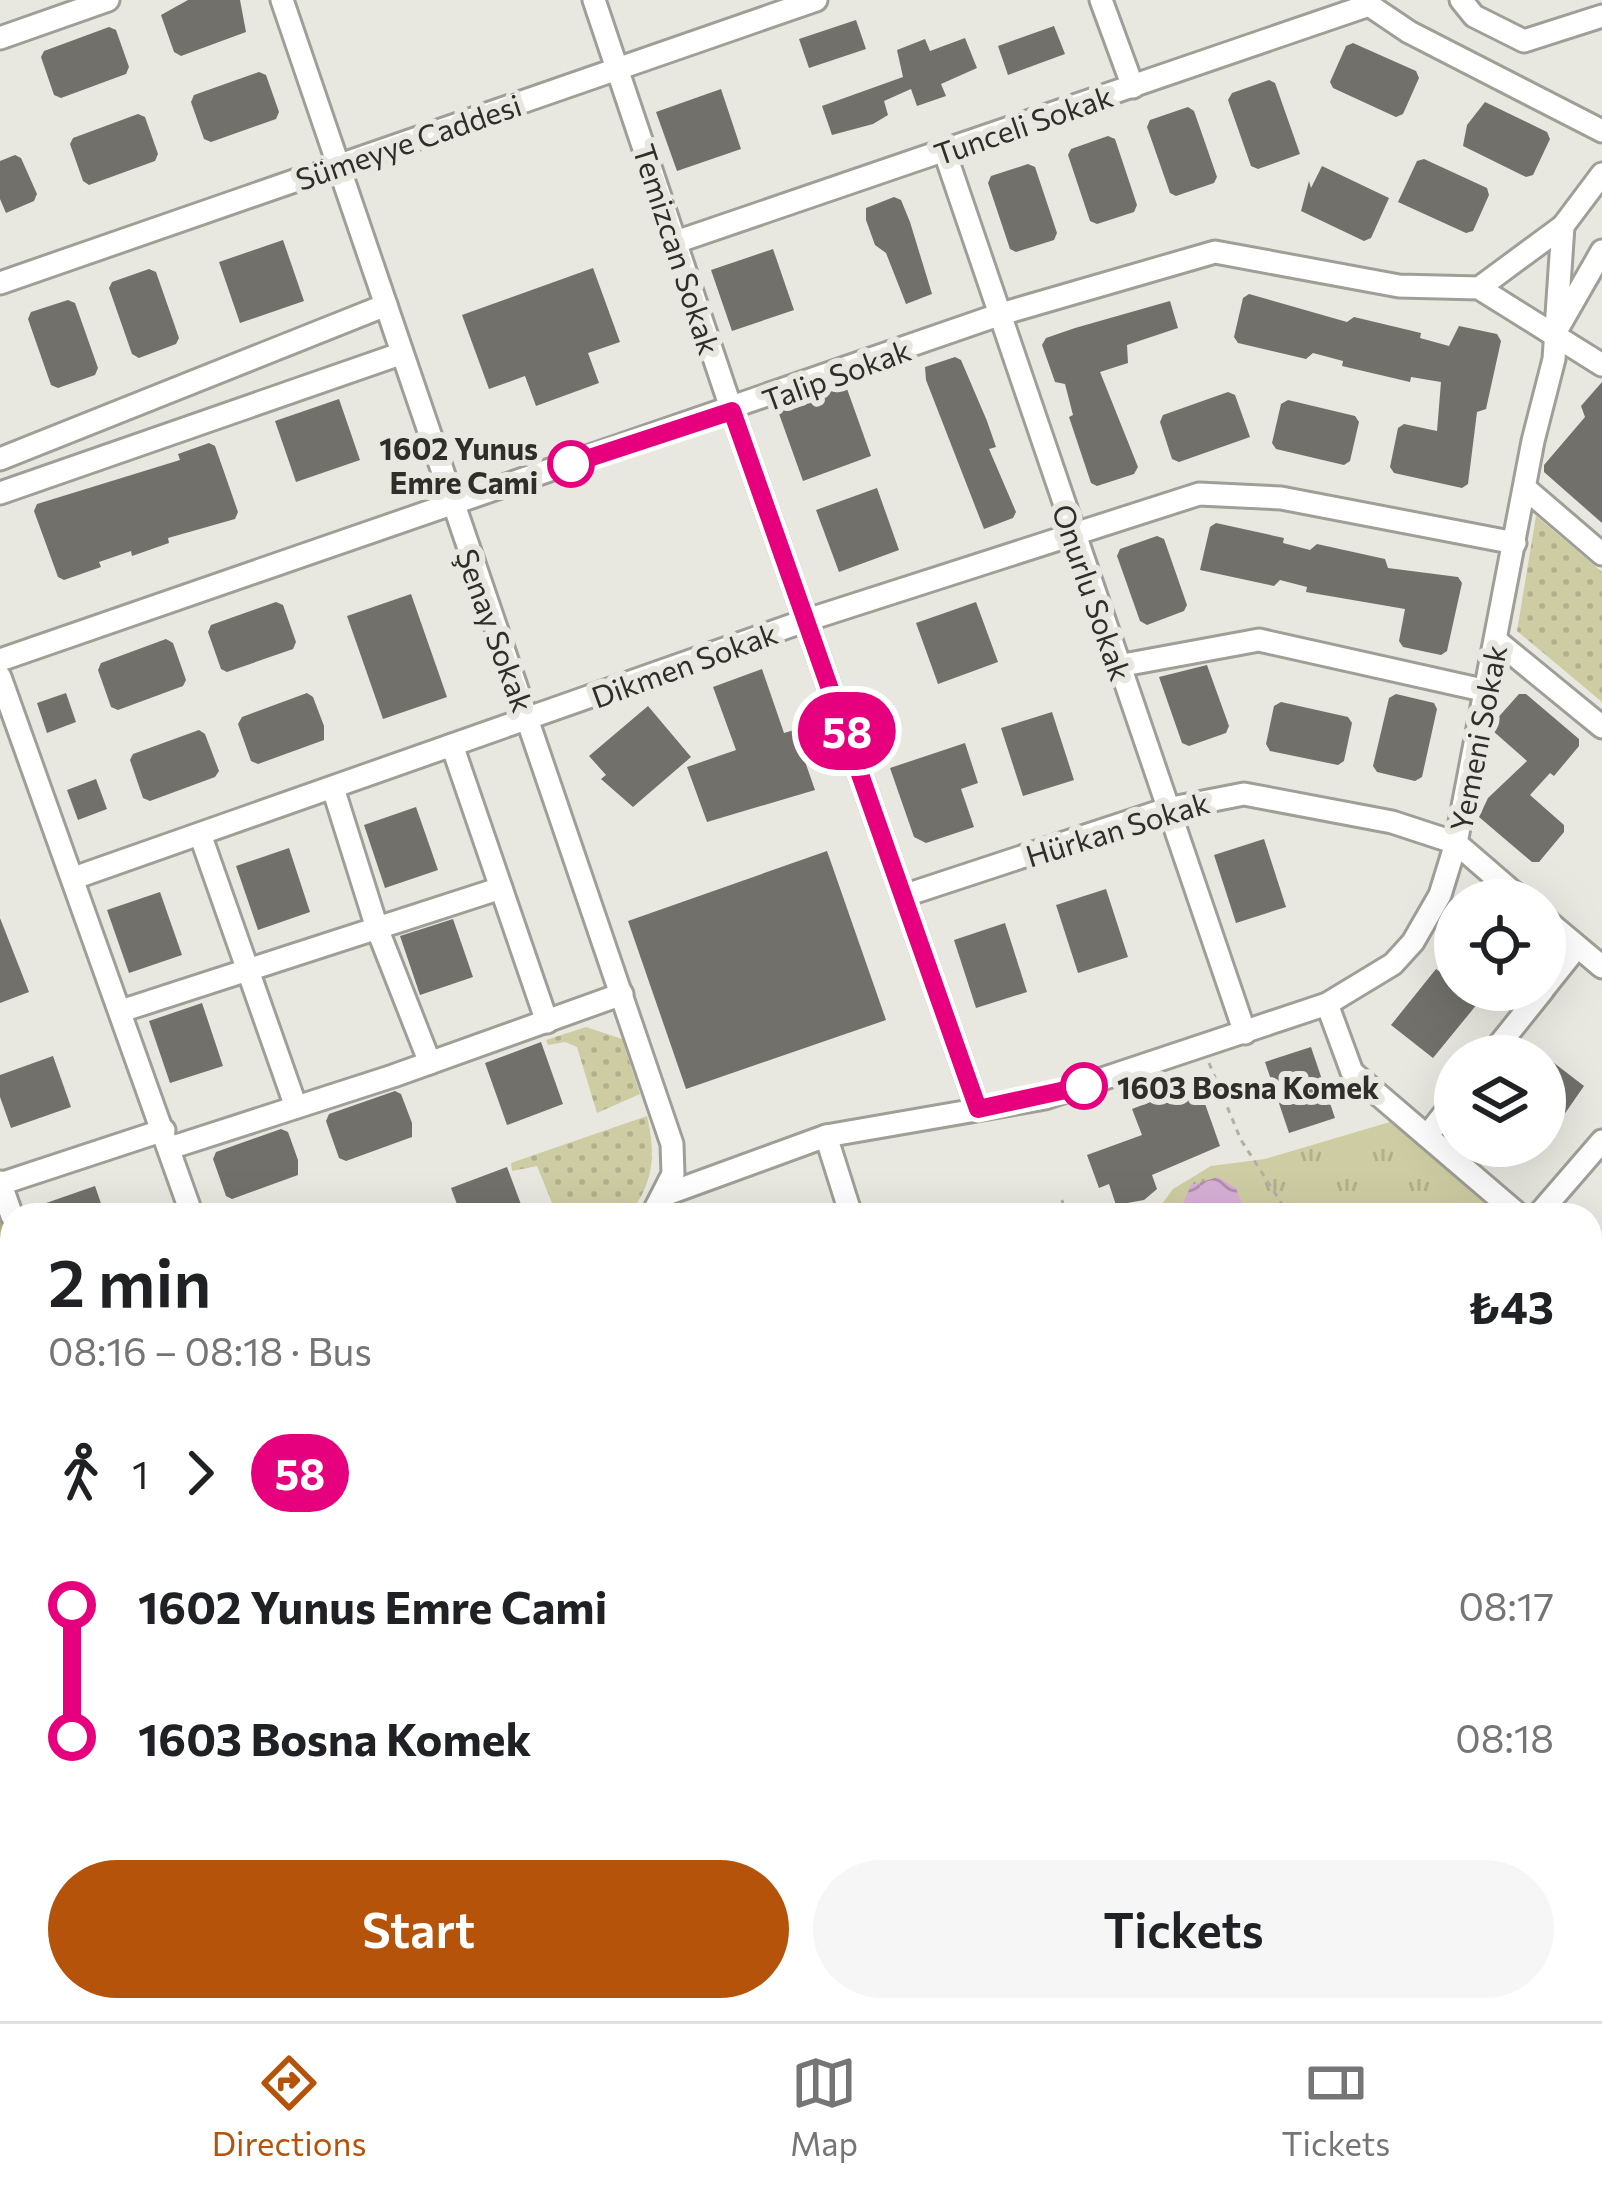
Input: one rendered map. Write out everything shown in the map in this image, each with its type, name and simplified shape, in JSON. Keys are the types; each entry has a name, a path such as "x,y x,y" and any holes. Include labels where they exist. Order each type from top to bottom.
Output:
{"street":[{"path":"0,38 108,0"},
{"name":"Şenay Sokak","path":"282,0 672,1144 667,1194"},
{"name":"Temizcan Sokak","path":"594,0 732,411 978,1109"},
{"name":"Sümeyye Caddesi","path":"0,283 816,0"},
{"path":"1101,0 1133,87"},
{"path":"1461,0 1474,16 1524,41 1602,16"},
{"name":"Tunceli Sokak","path":"676,242 1372,3 1409,32 1602,130"},
{"name":"Onurlu Sokak","path":"944,150 1245,1034"},
{"path":"1479,288 1563,226 1602,174"},
{"path":"1556,332 1563,226"},
{"name":"Talip Sokak","path":"0,660 450,503 732,411 1001,314 1215,252 1399,286 1479,288 1602,364"},
{"name":"Yemeni Sokak","path":"667,1194 826,1136 1045,1098 1327,1004 1393,964 1413,942 1440,895 1456,843 1556,332 1599,260"},
{"path":"0,459 386,305"},
{"path":"0,493 400,354"},
{"path":"1525,488 1602,554"},
{"name":"Dikmen Sokak","path":"74,878 807,620 1199,494 1281,498 1515,543"},
{"path":"1118,666 1259,640 1486,691"},
{"path":"1496,641 1602,727"},
{"path":"0,677 188,1203"},
{"path":"452,745 547,1022"},
{"path":"333,788 377,928 430,1063"},
{"name":"Hürkan Sokak","path":"906,895 1167,809 1244,794 1392,821 1456,843 1498,879"},
{"path":"200,834 296,1107"},
{"path":"121,1011 501,888"},
{"path":"1566,938 1602,968"},
{"path":"1566,961 1577,947"},
{"path":"0,1184 296,1107 622,994"},
{"path":"1327,1004 1352,1072 1505,1203"},
{"path":"1507,1035 1526,1011"},
{"path":"1426,1136 1434,1126"},
{"path":"826,1136 847,1203"},
{"path":"1548,1203 1602,1141"},
{"path":"661,1203 667,1194"}],"path":[{"path":"1202,1048 1240,1140 1281,1203"}],"green space":[{"path":"1536,516 1602,572 1602,702 1517,631"},
{"path":"586,1027 622,1039 640,1094 597,1113 577,1047 565,1042 548,1045 546,1040"},
{"path":"647,1116 651,1168 636,1203 552,1203 537,1166 512,1171 511,1163"},
{"path":"1390,1122 1434,1159 1434,1167 1443,1167 1486,1203 1163,1203 1173,1189 1211,1166 1265,1159"}],"water":[{"path":"1218,1177 1236,1188 1242,1203 1183,1203 1191,1185"}],"building":[{"path":"188,0 240,0 246,32 181,56 174,52 161,15"},
{"path":"856,20 866,49 809,68 799,39"},
{"path":"1054,26 1065,54 1008,75 998,46"},
{"path":"109,27 116,30 129,67 126,74 61,98 54,95 41,57 44,51"},
{"path":"965,38 977,68 941,84 946,96 917,106 911,89 884,101 888,115 873,124 832,135 822,106 903,77 897,50 925,39 930,51"},
{"path":"1353,43 1416,71 1419,78 1403,114 1396,117 1333,88 1330,82 1346,46"},
{"path":"259,72 266,75 279,112 276,119 211,142 204,139 191,102 194,95"},
{"path":"1269,80 1275,83 1300,154 1258,169 1251,166 1228,100 1232,93"},
{"path":"721,89 741,149 677,171 656,112"},
{"path":"1485,102 1547,132 1550,139 1533,175 1526,177 1463,146 1467,125"},
{"path":"1188,107 1194,111 1217,177 1214,183 1176,196 1170,193 1147,127 1150,120"},
{"path":"138,114 145,117 158,154 155,161 89,185 83,181 70,144 73,138"},
{"path":"1108,136 1115,139 1137,205 1134,212 1097,224 1090,221 1068,155 1071,149"},
{"path":"15,155 21,158 37,194 34,201 6,213 0,199 0,161"},
{"path":"1424,159 1487,188 1489,195 1473,231 1466,233 1398,202 1417,161"},
{"path":"1028,164 1035,167 1057,233 1054,240 1016,252 1010,249 988,183 991,176"},
{"path":"1322,166 1389,198 1371,238 1364,241 1301,211 1309,181 1311,188"},
{"path":"894,197 901,200 910,222 932,294 906,304 886,253 875,245 866,220 866,208"},
{"path":"283,240 304,301 240,323 219,262"},
{"path":"773,249 794,310 732,331 711,270"},
{"path":"593,268 620,342 588,353 599,383 536,406 525,376 489,389 462,315"},
{"path":"149,269 156,272 179,338 176,344 139,358 132,354 109,288 112,282"},
{"path":"1249,294 1347,322 1354,317 1421,333 1420,338 1449,346 1459,326 1497,334 1501,341 1486,409 1477,412 1468,484 1462,488 1394,473 1390,467 1398,428 1404,424 1437,431 1441,382 1411,377 1410,382 1342,366 1343,361 1313,353 1306,359 1238,343 1234,337 1243,298"},
{"path":"68,300 75,303 98,368 95,375 58,388 51,385 28,319 31,312"},
{"path":"1170,301 1178,328 1127,345 1128,363 1100,372 1138,467 1134,474 1097,486 1091,483 1069,417 1073,415 1065,384 1055,382 1042,345 1046,338 1075,328"},
{"path":"955,357 961,360 987,421 996,447 989,449 1016,512 1013,518 984,529 926,380 925,367"},
{"path":"1602,382 1602,523 1544,472 1544,465 1585,417 1581,406"},
{"path":"846,386 871,456 803,481 778,411"},
{"path":"1228,392 1235,395 1250,437 1179,462 1172,459 1160,422 1163,415"},
{"path":"339,399 360,460 296,482 275,421"},
{"path":"1288,400 1355,416 1359,422 1350,461 1344,465 1276,449 1272,443 1281,404"},
{"path":"209,443 215,446 238,512 235,519 168,538 169,543 132,556 131,551 99,562 101,567 64,580 58,577 34,511 37,504 180,460 178,454"},
{"path":"877,488 899,550 839,572 816,510"},
{"path":"1216,523 1284,538 1283,543 1310,550 1317,544 1385,559 1388,568 1458,577 1462,583 1447,651 1441,655 1403,647 1399,641 1405,609 1306,592 1307,587 1280,580 1274,586 1200,570 1210,527"},
{"path":"1157,536 1164,539 1187,605 1184,611 1147,625 1140,621 1117,556 1120,549"},
{"path":"411,594 447,697 383,719 347,616"},
{"path":"276,602 283,605 296,642 293,649 227,672 221,669 208,632 211,625"},
{"path":"976,602 998,662 938,684 916,623"},
{"path":"166,639 173,643 186,680 183,686 118,710 111,707 98,670 101,663"},
{"path":"1207,665 1229,726 1226,733 1189,746 1182,743 1159,677"},
{"path":"762,669 784,733 794,730 815,790 707,822 687,767 736,750 713,687"},
{"path":"66,693 76,722 47,733 37,703"},
{"path":"307,693 324,726 324,740 258,764 251,761 238,724 242,717"},
{"path":"1396,694 1434,703 1437,709 1422,777 1415,781 1377,772 1373,766 1389,698"},
{"path":"1519,694 1526,694 1579,739 1579,746 1554,776 1550,773 1530,795 1564,825 1564,832 1539,862 1532,862 1479,817 1488,798 1527,761 1493,731 1494,722"},
{"path":"1281,702 1348,717 1352,723 1344,761 1338,765 1270,751 1266,744 1274,706"},
{"path":"648,706 691,757 633,807 601,779 606,775 589,756"},
{"path":"1052,712 1074,780 1023,796 1001,728"},
{"path":"199,730 205,734 219,771 215,777 150,801 143,798 130,760 133,754"},
{"path":"965,743 978,783 961,789 974,827 926,843 914,837 890,768"},
{"path":"96,779 107,809 78,820 67,790"},
{"path":"416,807 438,870 385,888 364,825"},
{"path":"1264,839 1286,907 1236,923 1214,855"},
{"path":"289,848 310,912 258,930 236,866"},
{"path":"827,851 886,1020 686,1089 628,921"},
{"path":"1106,889 1128,957 1078,973 1056,905"},
{"path":"160,892 182,955 129,973 107,910"},
{"path":"0,918 29,992 0,1003"},
{"path":"453,919 473,977 420,995 400,936"},
{"path":"1005,923 1027,992 976,1008 954,940"},
{"path":"1434,971 1434,1011 1471,1011 1452,1035 1434,1035 1433,1058 1391,1025"},
{"path":"202,1003 223,1066 170,1083 149,1021"},
{"path":"541,1042 563,1104 507,1125 485,1063"},
{"path":"1311,1047 1335,1118 1289,1133 1265,1062"},
{"path":"53,1056 71,1107 11,1128 0,1097 0,1075"},
{"path":"1566,1072 1584,1086 1566,1112"},
{"path":"1198,1084 1220,1146 1152,1175 1157,1189 1144,1200 1115,1203 1109,1184 1099,1188 1087,1155 1142,1135 1132,1109"},
{"path":"395,1091 401,1094 412,1123 412,1137 346,1161 339,1158 326,1121 329,1114"},
{"path":"281,1129 288,1132 298,1175 232,1199 226,1196 213,1159 216,1152"},
{"path":"507,1167 520,1203 457,1203 451,1188"},
{"path":"95,1186 101,1203 46,1203"}],"bus line":[{"name":"58","path":"571,464 732,411 978,1109 1084,1086"}],"place":[{"name":"1602 Yunus Emre Cami","path":"571,464"},
{"name":"1603 Bosna Komek","path":"1084,1086"}]}
